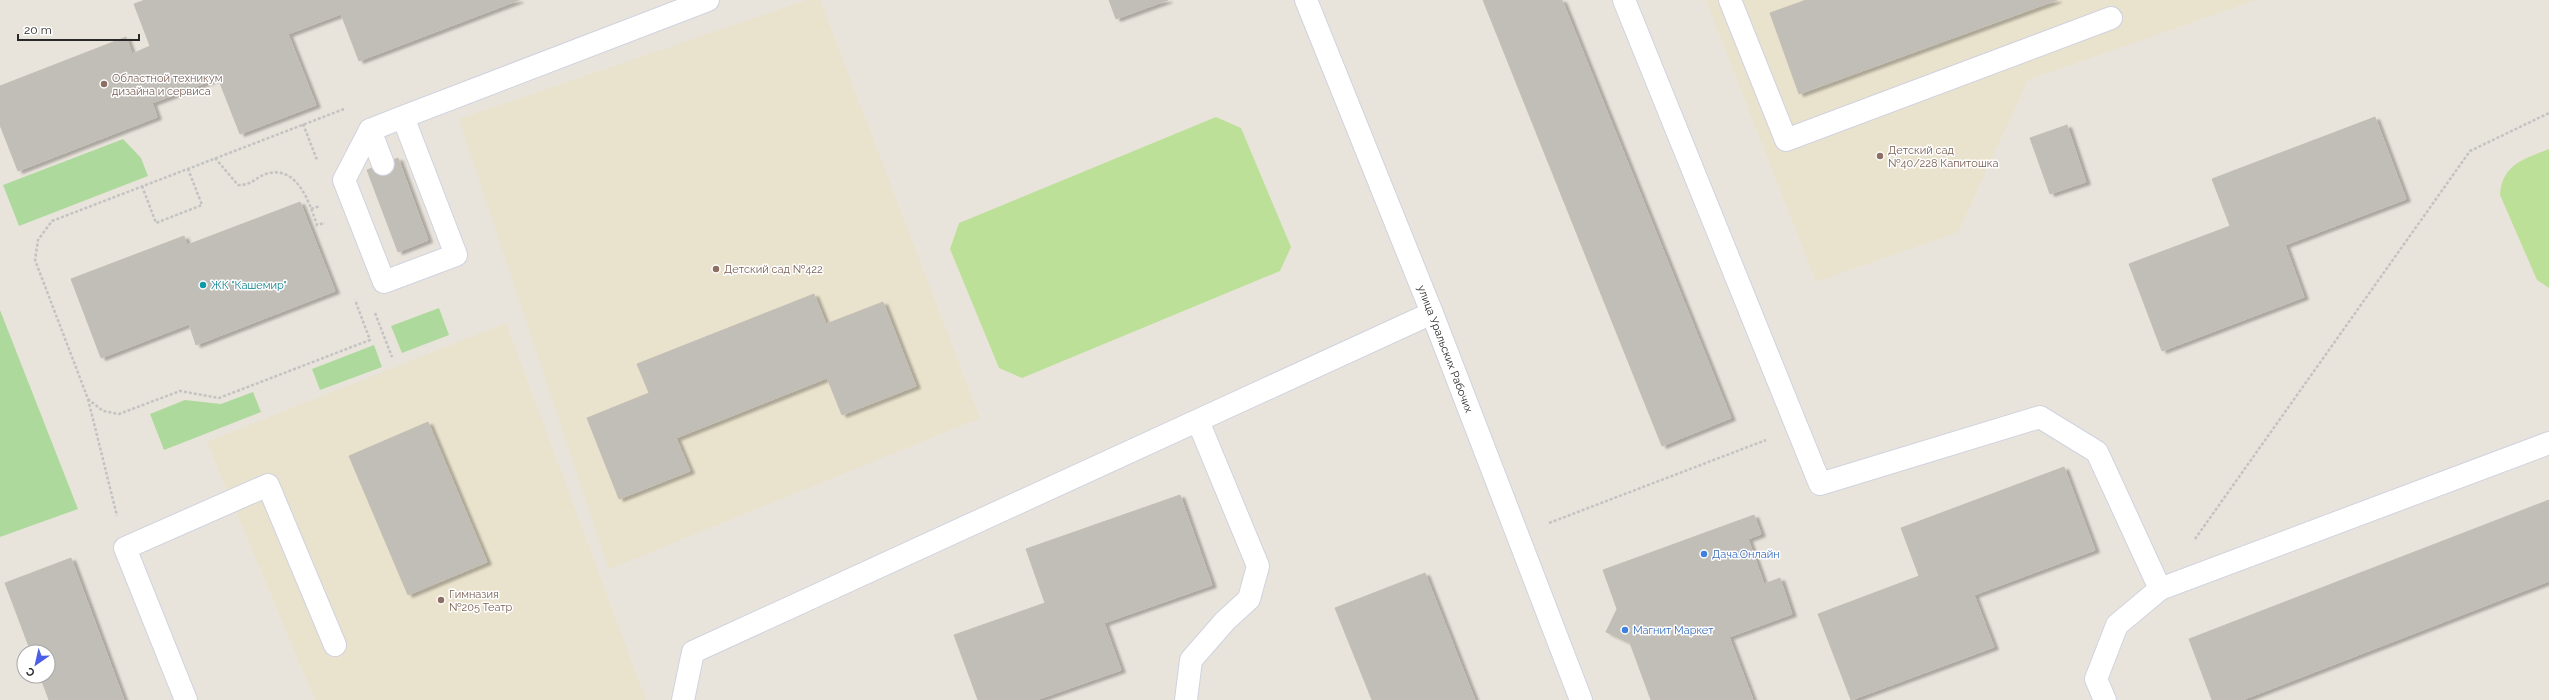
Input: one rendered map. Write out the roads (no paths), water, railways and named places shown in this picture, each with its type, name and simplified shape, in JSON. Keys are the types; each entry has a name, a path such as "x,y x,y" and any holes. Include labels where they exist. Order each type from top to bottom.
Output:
{"street":[{"path":"403,117 456,255 384,282 344,180 370,130 403,117 708,0"},
{"name":"улица Уральских Рабочих","path":"1306,0 1432,314 1581,700"},
{"path":"1624,0 1820,484 2040,417 2097,452 2160,589"},
{"path":"1730,0 1786,140 2111,18"},
{"path":"370,130 383,164"},
{"path":"683,700 693,652 1432,314"},
{"path":"1186,700 1191,660 1225,621 1249,598 1258,566 1198,421"},
{"path":"2105,700 2096,678 2117,625 2160,589 2549,443"},
{"path":"186,700 125,548 268,485 336,645"}],"place":[{"name":"Областной техникум дизайна и сервиса","path":"104,84"},
{"name":"Детский сад №40/228 Капитошка","path":"1880,156"},
{"name":"Детский сад №422","path":"716,269"},
{"name":"ЖК \"Кашемир\"","path":"203,285"},
{"name":"Дача.Онлайн","path":"1704,554"},
{"name":"Гимназия №205 Театр","path":"441,600"},
{"name":"Магнит Маркет","path":"1625,630"}]}
